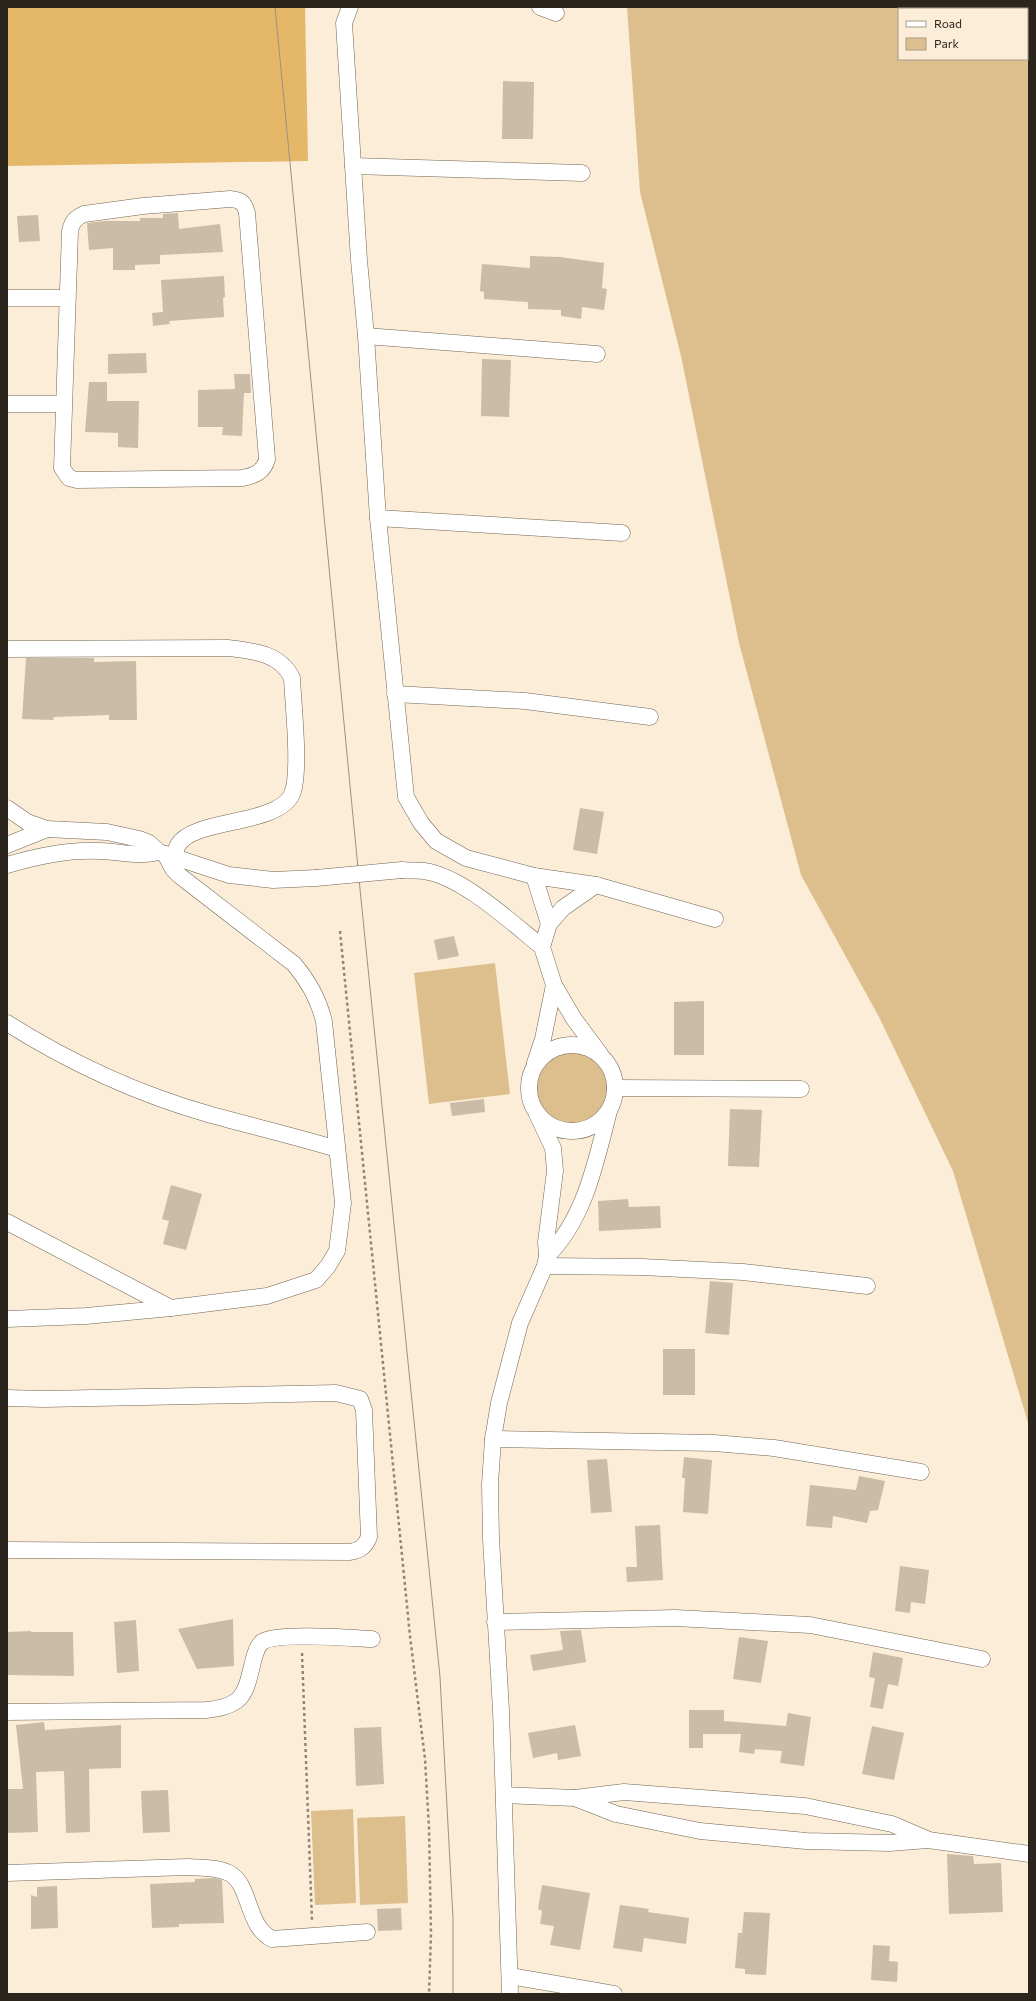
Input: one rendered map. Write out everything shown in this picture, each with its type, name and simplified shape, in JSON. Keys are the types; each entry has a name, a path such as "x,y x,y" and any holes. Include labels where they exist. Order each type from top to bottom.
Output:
{"street":[{"path":"350,7 344,22 359,260 366,336 378,518 406,797 421,823 436,841 466,858 534,876 596,885 715,919"},
{"path":"540,7 556,13"},
{"path":"353,166 582,173"},
{"path":"230,199 239,200 245,204 258,336 267,459 265,466 259,472 242,478 76,480 69,478 62,468 67,298 70,231 76,218 84,214 143,206 230,199"},
{"path":"7,298 67,298"},
{"path":"366,336 597,354"},
{"path":"7,404 63,404"},
{"path":"378,518 622,533"},
{"path":"7,649 228,648 255,651 268,655 287,668 292,678 296,768 292,794 287,802 278,808 247,819 196,832 166,855 144,856 100,851 50,854 7,865"},
{"path":"395,694 525,701 650,717"},
{"path":"7,808 27,822 47,829 106,832 125,836 149,843 166,855 244,878 273,880 316,878 402,870 424,871 441,876 474,894 542,947"},
{"path":"7,845 47,829"},
{"path":"7,1319 86,1316 171,1308 267,1296 316,1280 328,1266 337,1251 341,1230 343,1203 324,1022 321,1007 314,992 294,964 180,876 173,869 166,855"},
{"path":"534,876 549,924"},
{"path":"510,1994 504,1795 490,1492 493,1438 499,1403 520,1323 546,1261 563,1239 574,1221 593,1170 615,1088 612,1072 574,1019 554,985 542,947 549,924 563,908 596,885"},
{"path":"546,1261 546,1242 555,1171 553,1148 530,1101 529,1086 543,1039 554,985"},
{"path":"7,1023 37,1042 90,1070 160,1097 207,1114 337,1149"},
{"path":"532,1072 540,1060 551,1050 564,1046 578,1046 592,1050 603,1058"},
{"path":"615,1088 801,1089"},
{"path":"537,1114 547,1124 560,1130 574,1131 588,1128 600,1120 610,1110"},
{"path":"7,1222 171,1308"},
{"path":"546,1261 743,1272 867,1286"},
{"path":"7,1398 44,1399 336,1393 360,1399 364,1410 369,1537 365,1545 358,1551 350,1552 7,1550"},
{"path":"493,1438 714,1443 774,1448 921,1472"},
{"path":"495,1622 675,1618 810,1625 982,1659"},
{"path":"7,1712 221,1709 236,1702 245,1694 257,1647 262,1642 302,1636 372,1639"},
{"path":"504,1795 575,1798 624,1792 805,1806 892,1824 928,1840"},
{"path":"575,1798 616,1814 700,1831 806,1841 889,1843 928,1840 1029,1854"},
{"path":"7,1873 188,1867 216,1869 229,1873 238,1880 258,1927 264,1935 272,1939 367,1932"},
{"path":"510,1976 614,1994"}],"path":[{"path":"340,931 410,1636 425,1759 429,1828 431,1934 429,1994"},
{"path":"302,1636 312,1936"}],"green space":[{"path":"627,7 1029,7 1029,1426 953,1171 879,1017 801,875 739,643 681,356 640,192"},
{"path":"495,963 510,1094 429,1104 414,973"},
{"path":"565,1053 579,1053 592,1059 601,1068 605,1074 607,1088 605,1102 597,1113 586,1121 579,1123 565,1123 558,1121 547,1113 539,1102 537,1095 537,1081 539,1074 547,1063 558,1055"},
{"path":"353,1809 356,1903 315,1905 311,1811"},
{"path":"405,1816 408,1903 360,1905 357,1818"}],"shaded area":[{"path":"7,7 305,7 308,161 7,166"}],"building":[{"path":"503,81 534,82 533,139 502,139"},
{"path":"178,213 179,229 220,224 223,252 160,255 160,264 135,265 135,270 113,270 113,248 89,250 87,223 105,221 140,221 140,218 163,218 163,214"},
{"path":"38,215 40,241 19,242 17,216"},
{"path":"530,256 560,257 604,263 602,288 607,289 604,310 582,307 581,319 561,316 561,310 528,309 528,302 484,299 484,292 480,291 482,264 530,268"},
{"path":"224,276 224,317 169,321 170,324 153,326 152,313 163,312 161,280"},
{"path":"146,353 147,373 108,374 108,354"},
{"path":"482,359 511,360 509,417 481,416"},
{"path":"234,374 250,374 251,393 244,393 242,436 222,435 223,427 198,427 198,390 235,389"},
{"path":"89,382 107,382 107,401 139,401 138,448 118,447 118,433 85,432"},
{"path":"26,658 94,658 94,662 136,661 137,720 109,720 109,715 54,717 53,720 22,719"},
{"path":"580,808 604,812 597,854 573,850"},
{"path":"454,936 459,956 438,960 434,940"},
{"path":"704,1001 704,1055 674,1055 674,1002"},
{"path":"484,1099 485,1112 452,1116 450,1103"},
{"path":"730,1109 762,1110 759,1167 728,1166"},
{"path":"171,1185 202,1194 186,1250 163,1244 169,1221 162,1219"},
{"path":"628,1199 629,1207 660,1206 661,1228 599,1231 598,1201"},
{"path":"710,1281 733,1283 729,1335 705,1333"},
{"path":"663,1349 695,1349 695,1395 663,1395"},
{"path":"684,1457 712,1460 708,1514 683,1512 685,1478 682,1478"},
{"path":"607,1459 612,1512 591,1513 587,1460"},
{"path":"859,1476 885,1481 878,1510 870,1511 867,1523 833,1516 832,1528 806,1526 810,1485 856,1490"},
{"path":"660,1525 663,1580 627,1582 626,1567 637,1567 635,1526"},
{"path":"900,1566 929,1570 925,1604 911,1602 910,1613 895,1611"},
{"path":"233,1619 234,1666 197,1669 178,1629"},
{"path":"136,1620 139,1671 117,1673 114,1622"},
{"path":"581,1630 586,1662 533,1671 530,1655 563,1650 560,1631"},
{"path":"7,1632 73,1632 74,1676 7,1675"},
{"path":"739,1637 768,1641 761,1683 733,1679"},
{"path":"873,1652 903,1658 898,1686 888,1684 883,1709 870,1707 875,1678 869,1677"},
{"path":"689,1710 724,1710 724,1721 786,1726 788,1713 811,1717 804,1766 780,1763 782,1751 755,1749 754,1754 739,1752 741,1734 703,1734 703,1748 689,1748"},
{"path":"44,1722 45,1730 121,1725 121,1768 89,1769 90,1832 66,1833 64,1771 36,1772 38,1832 7,1833 7,1789 23,1789 16,1725"},
{"path":"575,1725 581,1756 558,1760 557,1753 533,1758 528,1733"},
{"path":"872,1726 904,1733 894,1780 862,1774"},
{"path":"381,1727 384,1784 356,1786 354,1728"},
{"path":"168,1790 170,1832 143,1833 141,1791"},
{"path":"947,1854 973,1856 974,1864 1001,1863 1003,1912 949,1914"},
{"path":"214,1878 222,1880 224,1923 179,1924 179,1927 152,1928 150,1884 195,1882 195,1879"},
{"path":"542,1885 590,1893 580,1950 550,1945 554,1926 540,1924 542,1911 538,1909"},
{"path":"57,1886 58,1928 31,1929 31,1895 37,1897 37,1887"},
{"path":"620,1905 649,1909 648,1912 689,1918 686,1944 644,1938 642,1952 613,1948"},
{"path":"401,1908 402,1930 378,1931 377,1909"},
{"path":"744,1912 770,1913 766,1975 745,1974 745,1969 735,1968 738,1933 742,1933"},
{"path":"873,1945 890,1946 889,1961 898,1962 897,1982 871,1980"}],"tram line":[{"path":"275,7 360,889 440,1677 453,1918 453,1994"}]}
